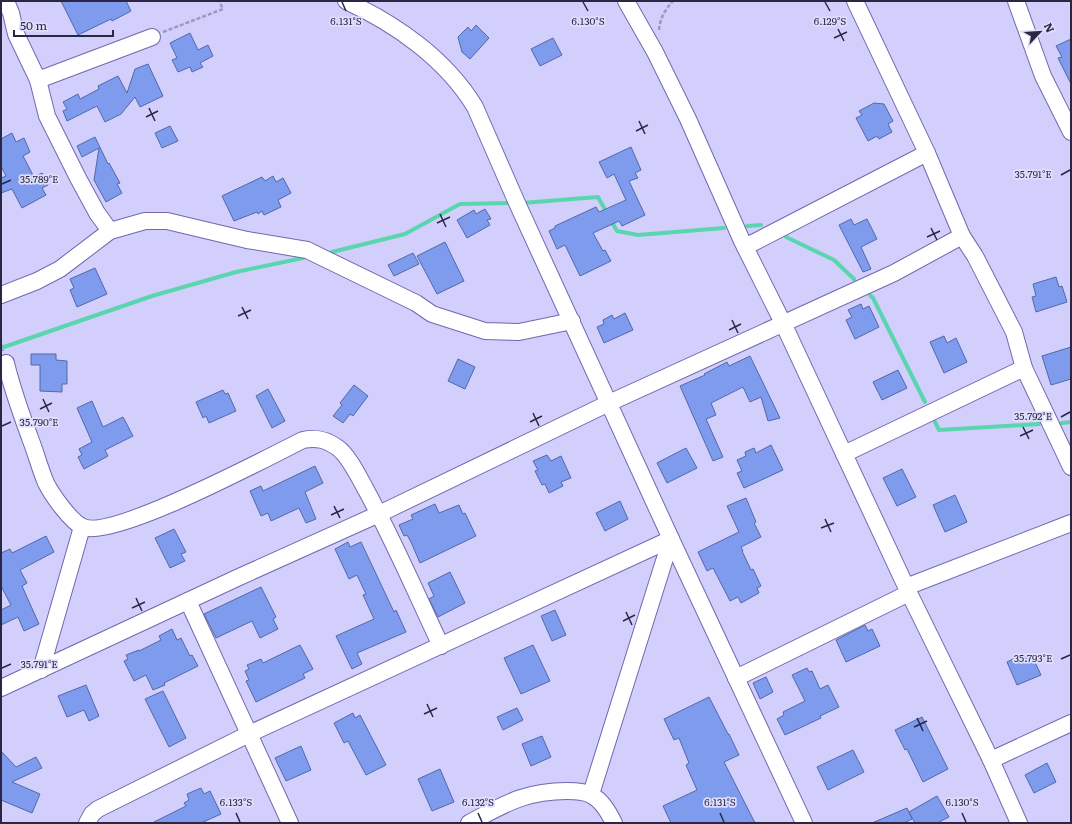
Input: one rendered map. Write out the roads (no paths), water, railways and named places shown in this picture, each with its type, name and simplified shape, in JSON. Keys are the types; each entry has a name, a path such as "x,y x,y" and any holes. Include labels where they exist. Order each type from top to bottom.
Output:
{"street":[{"path":"6,1 16,34 38,80 47,116 97,213 110,232"},
{"path":"346,1 367,11 412,40 434,59 467,94 485,129 517,203 671,539 804,823"},
{"path":"626,1 655,52 688,119 745,246 783,323 907,590 991,760 1019,823"},
{"path":"855,1 927,153 962,236 975,256 1014,332 1024,368 1071,468"},
{"path":"1016,1 1043,76 1071,132"},
{"path":"38,80 152,36"},
{"path":"745,246 927,153"},
{"path":"1,295 37,281 60,269 110,232 145,221 167,221 247,240 307,250 416,303 432,314 485,331 519,332 572,321"},
{"path":"1,688 379,514 609,403 894,273 962,236"},
{"path":"6,363 11,383 46,484 60,505 82,527 92,529 117,524 164,507 304,440 311,438 323,439 339,448 354,469 379,514 441,646"},
{"path":"844,454 1024,368"},
{"path":"736,678 907,590 1071,523"},
{"path":"41,670 82,527"},
{"path":"87,823 92,814 98,809 249,734 671,539"},
{"path":"591,794 671,539"},
{"path":"188,601 290,823"},
{"path":"991,760 1071,724"},
{"path":"469,823 515,800 535,793 552,791 577,791 591,794 609,813 614,823"}],"waterway":[{"path":"522,203 598,197 607,213"},
{"path":"332,252 405,234 460,204 513,203"},
{"path":"610,219 617,231 638,235 724,228"},
{"path":"747,226 761,225"},
{"path":"786,237 834,260 854,279"},
{"path":"1,348 152,296 236,272 303,258"},
{"path":"870,295 873,298 925,402"},
{"path":"935,422 939,430 1039,424"},
{"path":"1062,423 1071,422"}]}
